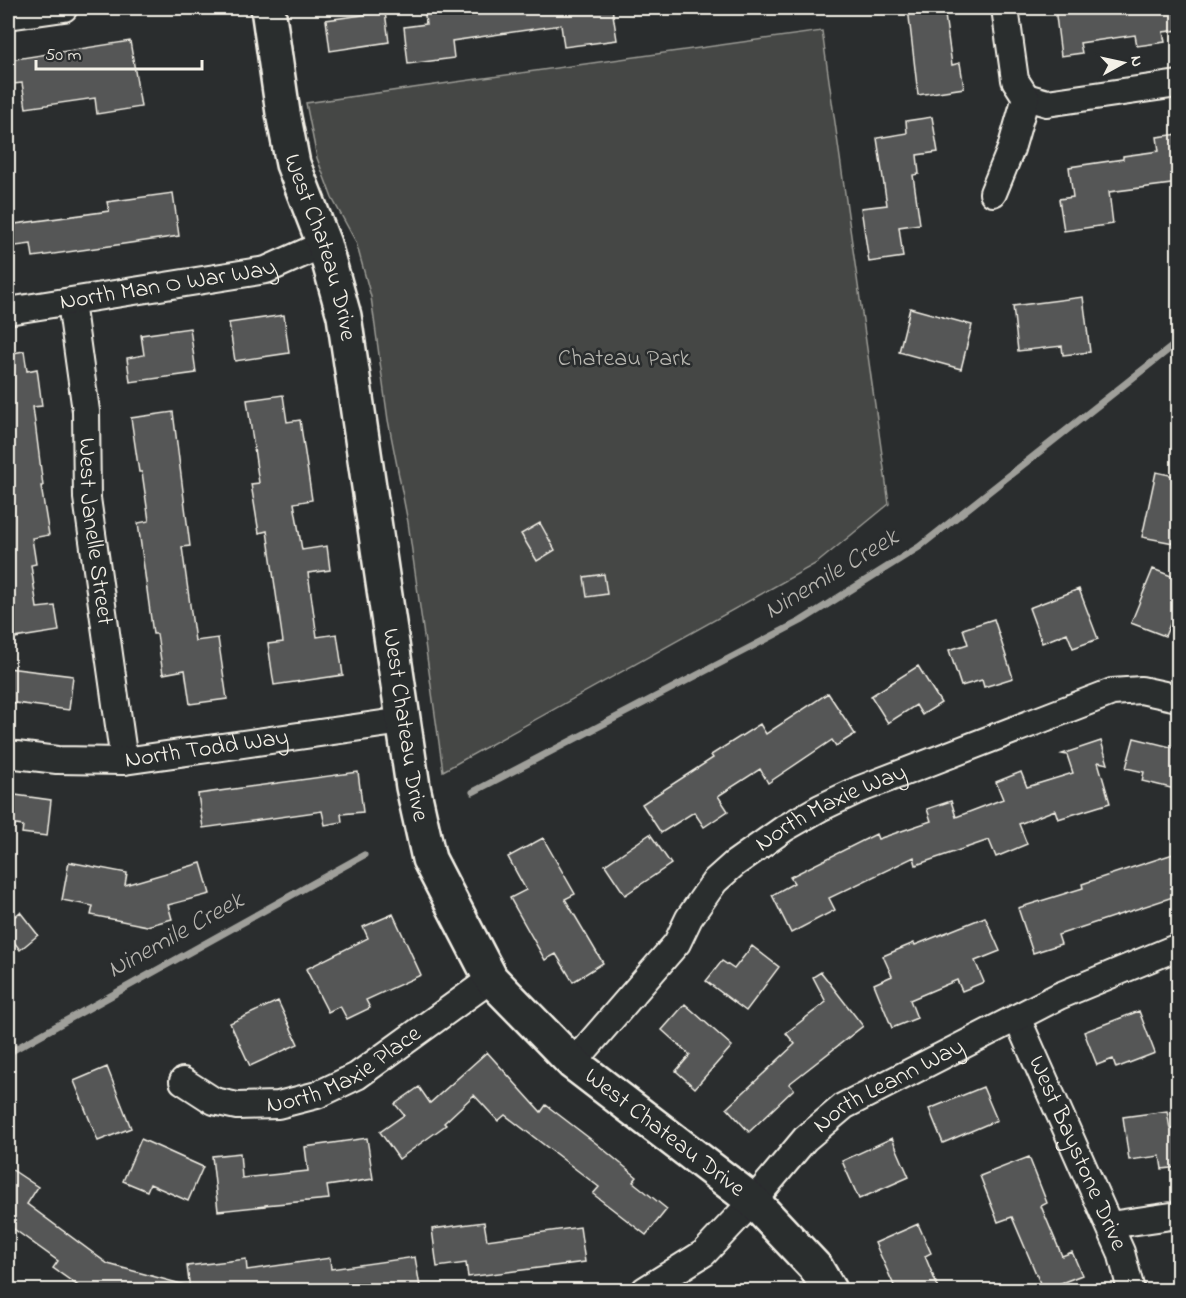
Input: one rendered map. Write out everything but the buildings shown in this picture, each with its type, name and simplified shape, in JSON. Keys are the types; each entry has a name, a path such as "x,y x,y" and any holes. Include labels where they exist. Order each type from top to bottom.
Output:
{"street":[{"path":"8,16 64,8"},
{"name":"West Chateau Drive","path":"268,8 283,113 293,164 324,244 344,316 414,796 429,859 491,979 573,1063 753,1201 816,1268 829,1290"},
{"path":"1005,8 1015,80 1026,97 1047,103 1179,84"},
{"path":"993,193 1011,149 1026,97"},
{"name":"North Man O War Way","path":"8,311 266,270 324,244"},
{"name":"West Janelle Street","path":"71,302 86,411 87,498 124,761"},
{"name":"North Maxie Way","path":"573,1063 677,943 689,918 715,881 734,864 785,828 858,790 1112,692 1141,690 1179,698"},
{"name":"North Todd Way","path":"8,754 57,760 124,761 403,721"},
{"name":"North Leann Way","path":"645,1290 704,1253 753,1201 805,1139 844,1106 1075,989 1179,947"},
{"name":"North Maxie Place","path":"183,1082 214,1101 237,1106 278,1105 317,1095 357,1076 491,979"},
{"name":"West Baystone Drive","path":"1017,1018 1122,1252 1131,1290"},
{"path":"1110,1225 1179,1215"}],"green space":[{"name":"Chateau Park","path":"822,31 889,504 817,563 443,771 408,522 388,420 371,297 356,242 332,198 317,158 306,103"}],"waterway":[{"name":"Ninemile Creek","path":"473,792 801,621 919,547 1178,342"},
{"name":"Ninemile Creek","path":"8,1053 364,855"}]}
